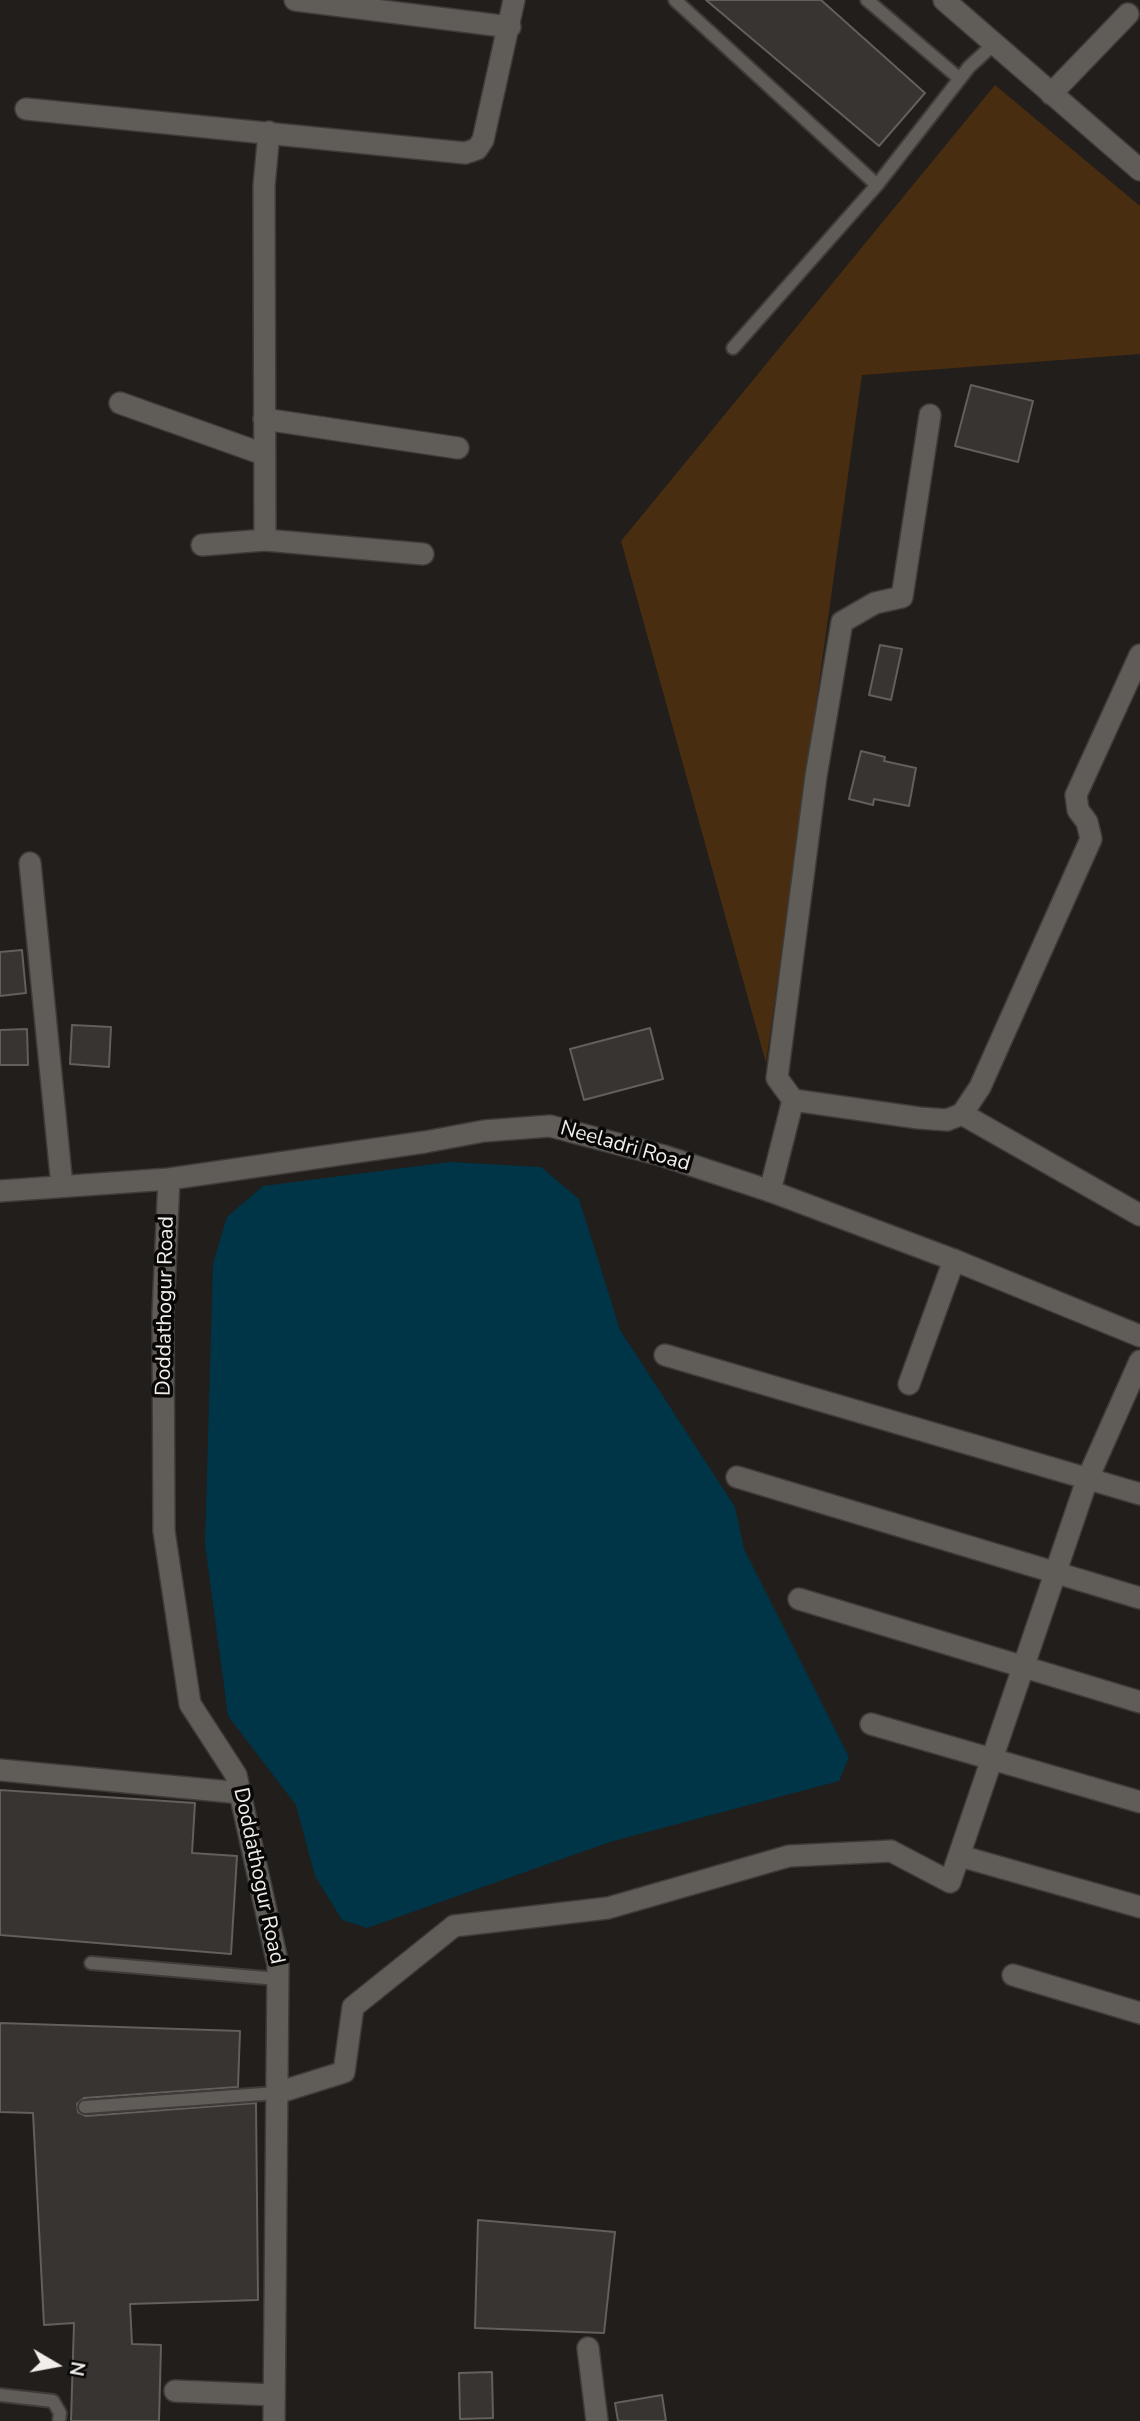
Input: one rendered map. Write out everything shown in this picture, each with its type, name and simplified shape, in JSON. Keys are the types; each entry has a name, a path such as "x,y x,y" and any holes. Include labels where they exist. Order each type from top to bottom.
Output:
{"street":[{"path":"295,0 510,27"},
{"path":"26,109 465,153 477,149 484,140 514,0"},
{"path":"944,0 1140,170"},
{"path":"1051,94 1128,14"},
{"path":"265,540 264,186 269,132"},
{"path":"120,403 263,454"},
{"path":"930,415 902,597 876,603 842,622 816,776 777,1078 793,1100 919,1118 947,1120 962,1114 981,1087 1091,839 1087,822 1078,810 1076,796 1140,655"},
{"path":"264,419 458,448"},
{"path":"202,545 265,540 423,554"},
{"path":"30,863 62,1186"},
{"path":"770,1192 793,1100"},
{"path":"962,1114 1140,1214"},
{"name":"Neeladri Road","path":"0,1191 169,1179 484,1131 550,1126 664,1156 770,1192 954,1260 1140,1336"},
{"name":"Doddathogur Road","path":"169,1179 163,1314 164,1531 190,1704 236,1775 278,1979 274,2421"},
{"path":"909,1384 954,1260"},
{"path":"664,1355 1140,1494"},
{"path":"277,2093 344,2073 353,2007 454,1926 608,1908 789,1856 891,1851 950,1882 1087,1480 1140,1361"},
{"path":"737,1477 1140,1598"},
{"path":"799,1599 1140,1702"},
{"path":"871,1724 1140,1802"},
{"path":"0,1770 241,1793"},
{"path":"960,1856 1140,1907"},
{"path":"1013,1975 1140,2014"},
{"path":"588,2348 597,2421"},
{"path":"175,2391 274,2395"}],"lane":[{"path":"675,0 877,185"},
{"path":"867,0 960,79"},
{"path":"733,348 877,185 960,79 994,44"},
{"path":"91,1963 278,1979"},
{"path":"85,2108 277,2093"},
{"path":"0,2395 53,2401 60,2413 59,2421"}],"shaded area":[{"path":"995,85 1140,206 1140,354 862,375 766,1063 621,541"}],"water":[{"path":"450,1162 541,1167 579,1199 620,1330 735,1507 744,1549 849,1757 839,1781 610,1842 367,1928 342,1920 315,1876 296,1805 228,1716 205,1544 213,1264 227,1217 263,1186"}],"building":[{"path":"706,0 821,0 925,93 879,146"},
{"path":"971,385 1033,401 1018,462 955,446"},
{"path":"880,645 902,649 891,700 869,695"},
{"path":"861,751 885,757 884,761 916,768 909,806 874,799 873,805 849,799"},
{"path":"22,950 26,993 0,996 0,952"},
{"path":"72,1025 111,1027 109,1067 70,1064"},
{"path":"650,1028 663,1079 584,1100 570,1049"},
{"path":"27,1029 28,1065 0,1065 0,1030"},
{"path":"0,1790 195,1803 192,1853 237,1856 231,1954 0,1935"},
{"path":"0,2023 240,2031 238,2087 84,2098 77,2104 78,2112 86,2116 256,2103 258,2300 130,2304 132,2344 161,2345 159,2421 71,2421 74,2323 44,2325 33,2113 0,2112"},
{"path":"478,2220 615,2232 604,2333 475,2328"},
{"path":"492,2372 493,2418 460,2419 459,2373"},
{"path":"662,2395 666,2421 618,2421 615,2403"}]}
